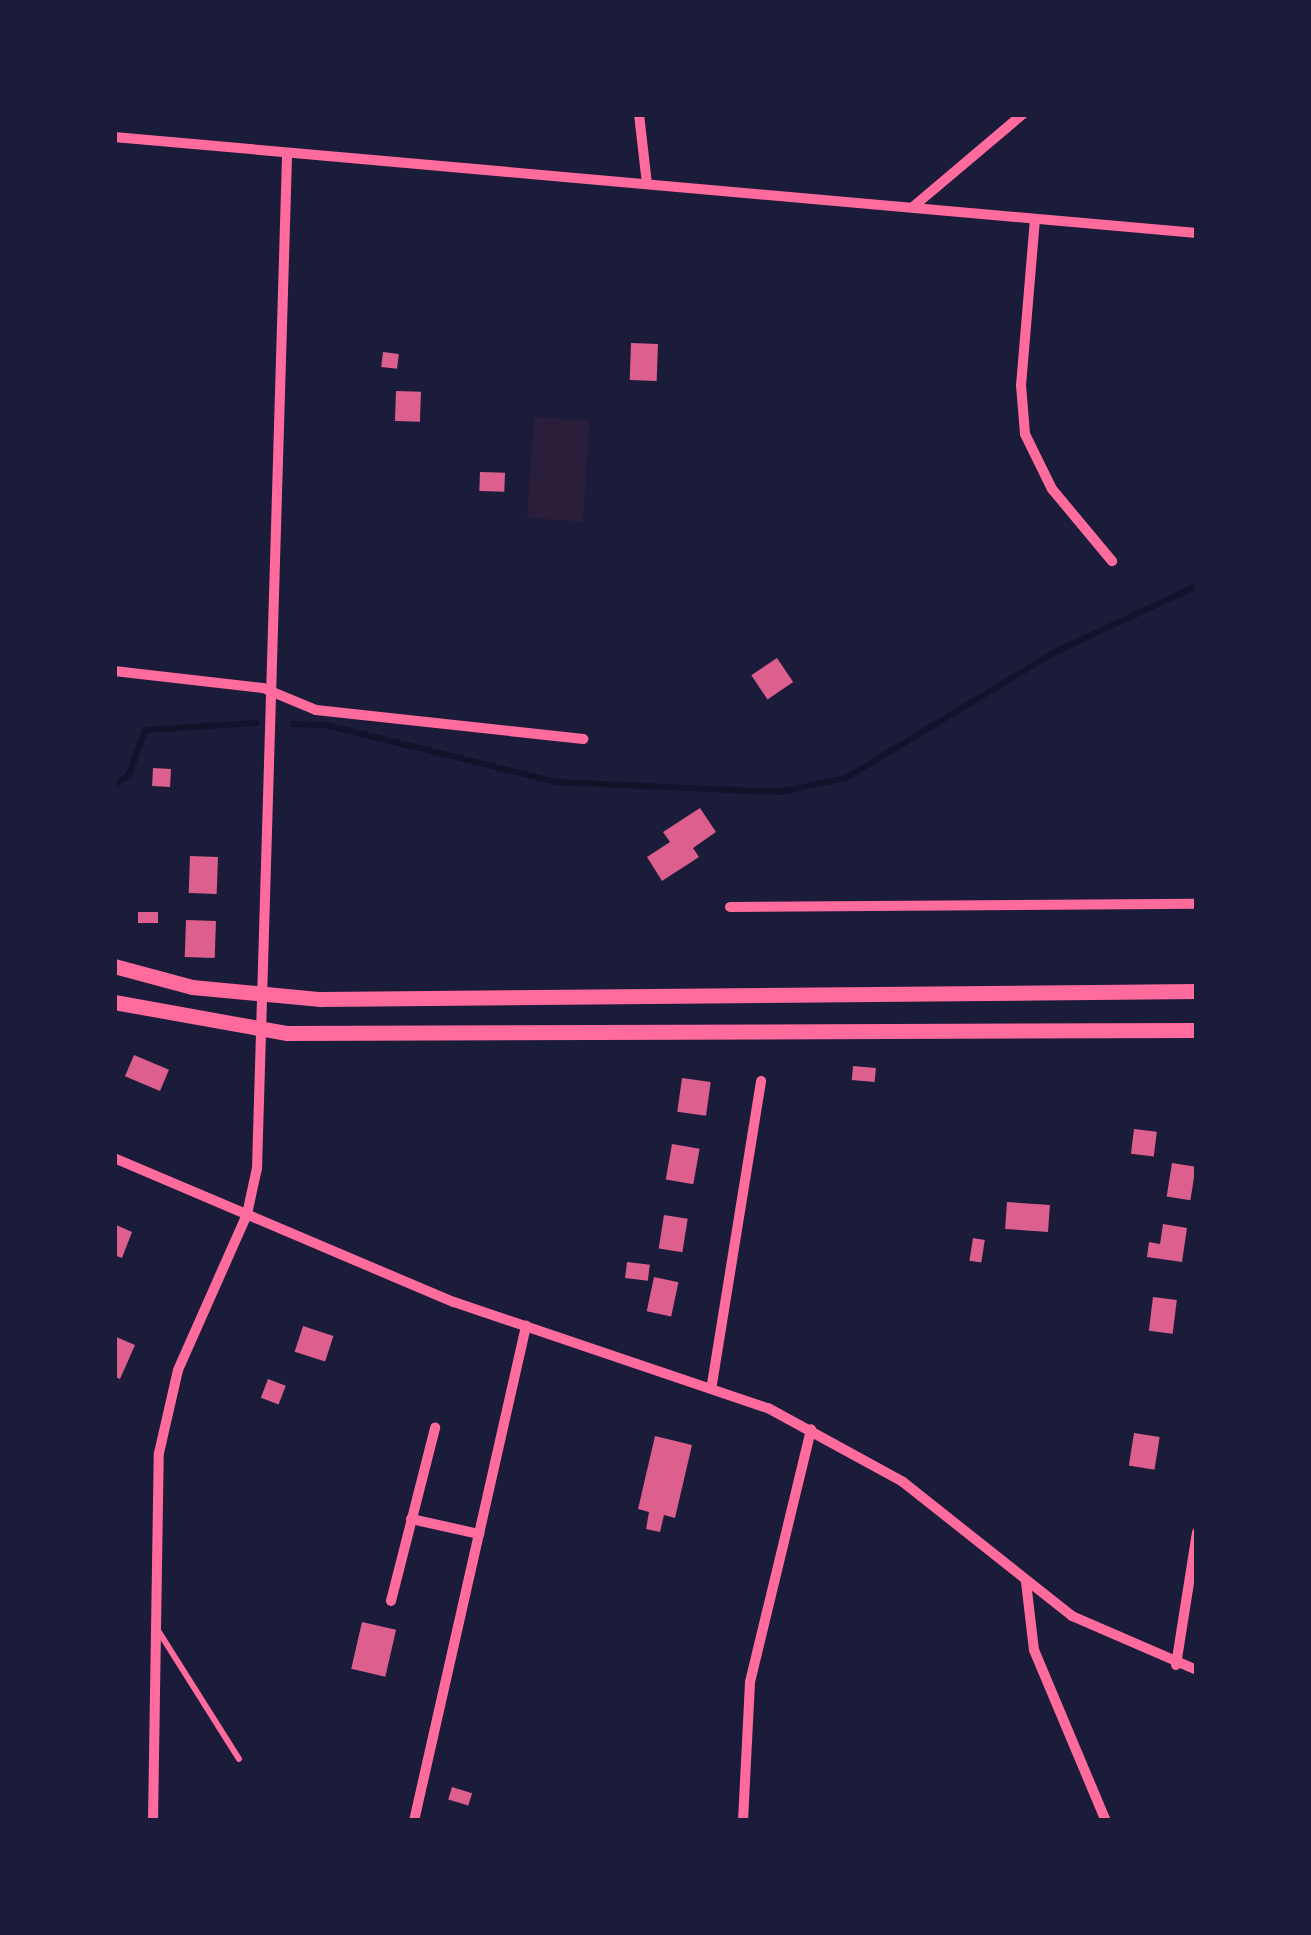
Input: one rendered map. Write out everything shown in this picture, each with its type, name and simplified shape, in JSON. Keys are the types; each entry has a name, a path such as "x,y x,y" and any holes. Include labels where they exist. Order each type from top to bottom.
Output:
{"main road":[{"path":"114,966 266,997 1197,991"},
{"path":"114,1002 264,1031 1197,1030"}],"street":[{"path":"639,114 647,184"},
{"path":"914,206 1023,114"},
{"path":"114,136 287,157 1197,233"},
{"path":"153,1821 154,1624 166,1414 247,1214 257,1168 276,693 287,157"},
{"path":"1035,219 1021,385 1025,434 1052,490 1112,561"},
{"path":"114,671 276,693 316,710 584,739"},
{"path":"730,907 1197,904"},
{"path":"712,1384 761,1081"},
{"path":"114,1158 526,1326 712,1384 811,1429 929,1501 1026,1582 1100,1633 1197,1670"},
{"path":"414,1821 526,1326"},
{"path":"391,1600 435,1428"},
{"path":"743,1821 750,1682 811,1429"},
{"path":"411,1519 478,1534"},
{"path":"1176,1665 1197,1533"},
{"path":"1026,1582 1034,1650 1106,1821"}],"lane":[{"path":"154,1624 239,1759"}],"shaded area":[{"path":"534,417 590,421 583,522 527,518"}],"building":[{"path":"631,343 658,344 657,381 630,380"},
{"path":"383,352 399,354 397,369 381,367"},
{"path":"396,391 421,392 420,422 395,421"},
{"path":"480,472 505,473 504,492 479,491"},
{"path":"777,658 793,682 768,699 751,675"},
{"path":"153,768 171,769 170,787 152,786"},
{"path":"700,808 716,832 693,848 699,857 662,881 647,857 670,842 663,832"},
{"path":"190,856 218,857 217,894 189,893"},
{"path":"138,912 158,912 158,923 138,923"},
{"path":"186,920 216,921 215,958 185,957"},
{"path":"134,1055 169,1070 160,1091 125,1076"},
{"path":"853,1066 876,1068 875,1082 852,1080"},
{"path":"682,1078 711,1082 706,1116 677,1112"},
{"path":"1134,1129 1157,1132 1154,1157 1131,1154"},
{"path":"672,1144 700,1149 693,1184 666,1179"},
{"path":"1172,1163 1196,1167 1190,1200 1167,1197"},
{"path":"1007,1202 1050,1205 1048,1232 1005,1229"},
{"path":"664,1215 688,1219 682,1252 659,1249"},
{"path":"114,1224 132,1232 122,1258 114,1255"},
{"path":"1163,1224 1187,1228 1182,1262 1147,1257 1149,1242 1160,1244"},
{"path":"973,1238 985,1240 981,1263 969,1261"},
{"path":"627,1262 650,1265 648,1281 625,1278"},
{"path":"654,1277 678,1282 671,1316 647,1311"},
{"path":"1153,1297 1177,1300 1173,1334 1149,1331"},
{"path":"303,1326 333,1336 325,1362 295,1352"},
{"path":"114,1336 135,1345 120,1379 114,1376"},
{"path":"268,1379 286,1386 279,1404 261,1398"},
{"path":"1134,1433 1160,1437 1155,1470 1129,1466"},
{"path":"655,1436 692,1445 675,1518 664,1515 660,1532 646,1529 649,1512 638,1509"},
{"path":"362,1622 396,1630 385,1677 351,1669"},
{"path":"452,1787 472,1793 468,1806 448,1799"}],"waterway":[{"path":"293,724 326,725 557,782 780,792 846,778 1053,653 1197,586"},
{"path":"114,785 129,775 145,730 257,723"}]}
